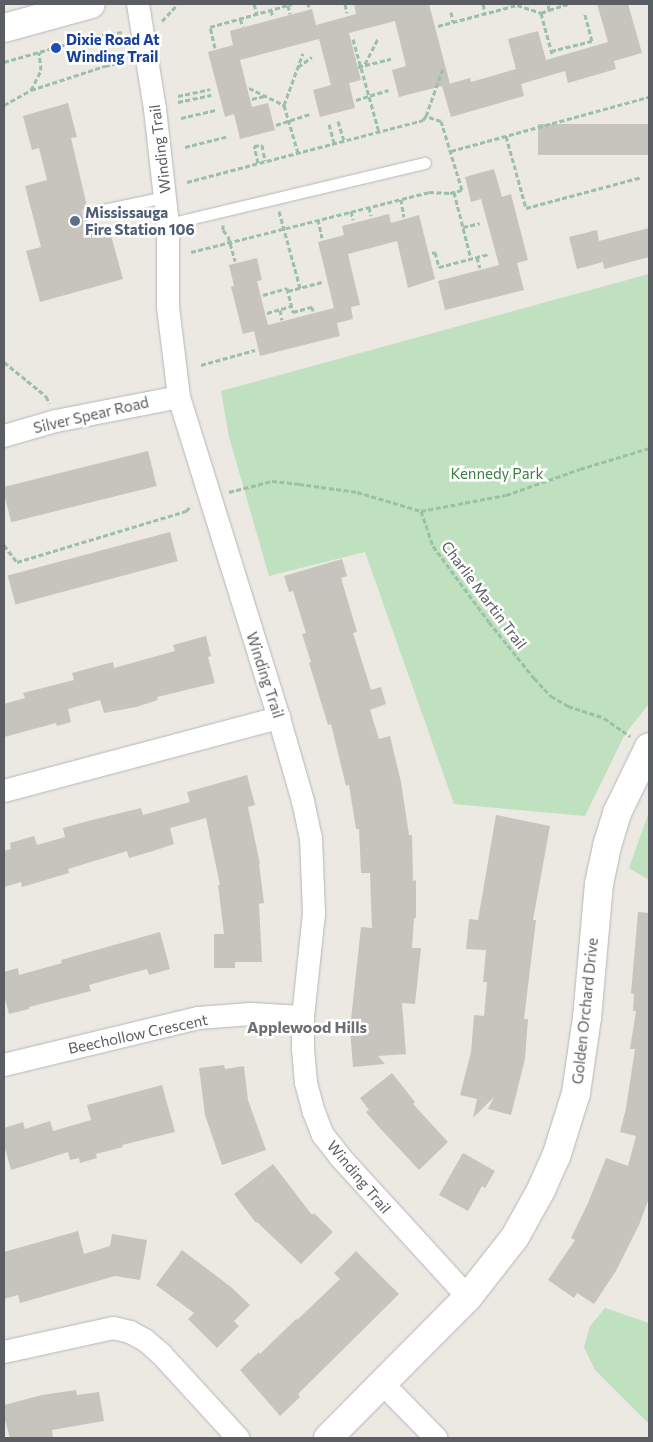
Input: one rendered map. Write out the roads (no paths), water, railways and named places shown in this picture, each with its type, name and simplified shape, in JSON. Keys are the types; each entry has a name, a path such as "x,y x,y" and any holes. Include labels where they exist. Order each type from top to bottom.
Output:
{"street":[{"path":"4,28 91,4"},
{"name":"Winding Trail","path":"138,4 156,109 168,224 168,307 179,397 279,718 303,801 310,838 314,914 303,1017 306,1083 314,1112 324,1135 372,1193 468,1297"},
{"name":"Silver Spear Road","path":"4,436 56,421 179,397"},
{"path":"4,791 279,718"},
{"name":"Golden Orchard Drive","path":"328,1438 468,1297 514,1237 542,1190 568,1123 581,1065 599,884 606,846 642,743"},
{"name":"Beechollow Crescent","path":"4,1065 199,1018 252,1014 303,1017"},
{"path":"4,1352 113,1328 130,1332 145,1340 162,1355 238,1438"},
{"path":"383,1384 436,1438"}],"lane":[{"path":"168,224 222,213 425,163"},
{"path":"89,213 165,197"}],"place":[{"name":"Dixie Road At Winding Trail","path":"56,48"},
{"name":"Mississauga Fire Station 106","path":"75,221"}],"district":[{"name":"Applewood Hills","path":"307,1027"}],"park label":[{"name":"Kennedy Park","path":"497,474"}]}
